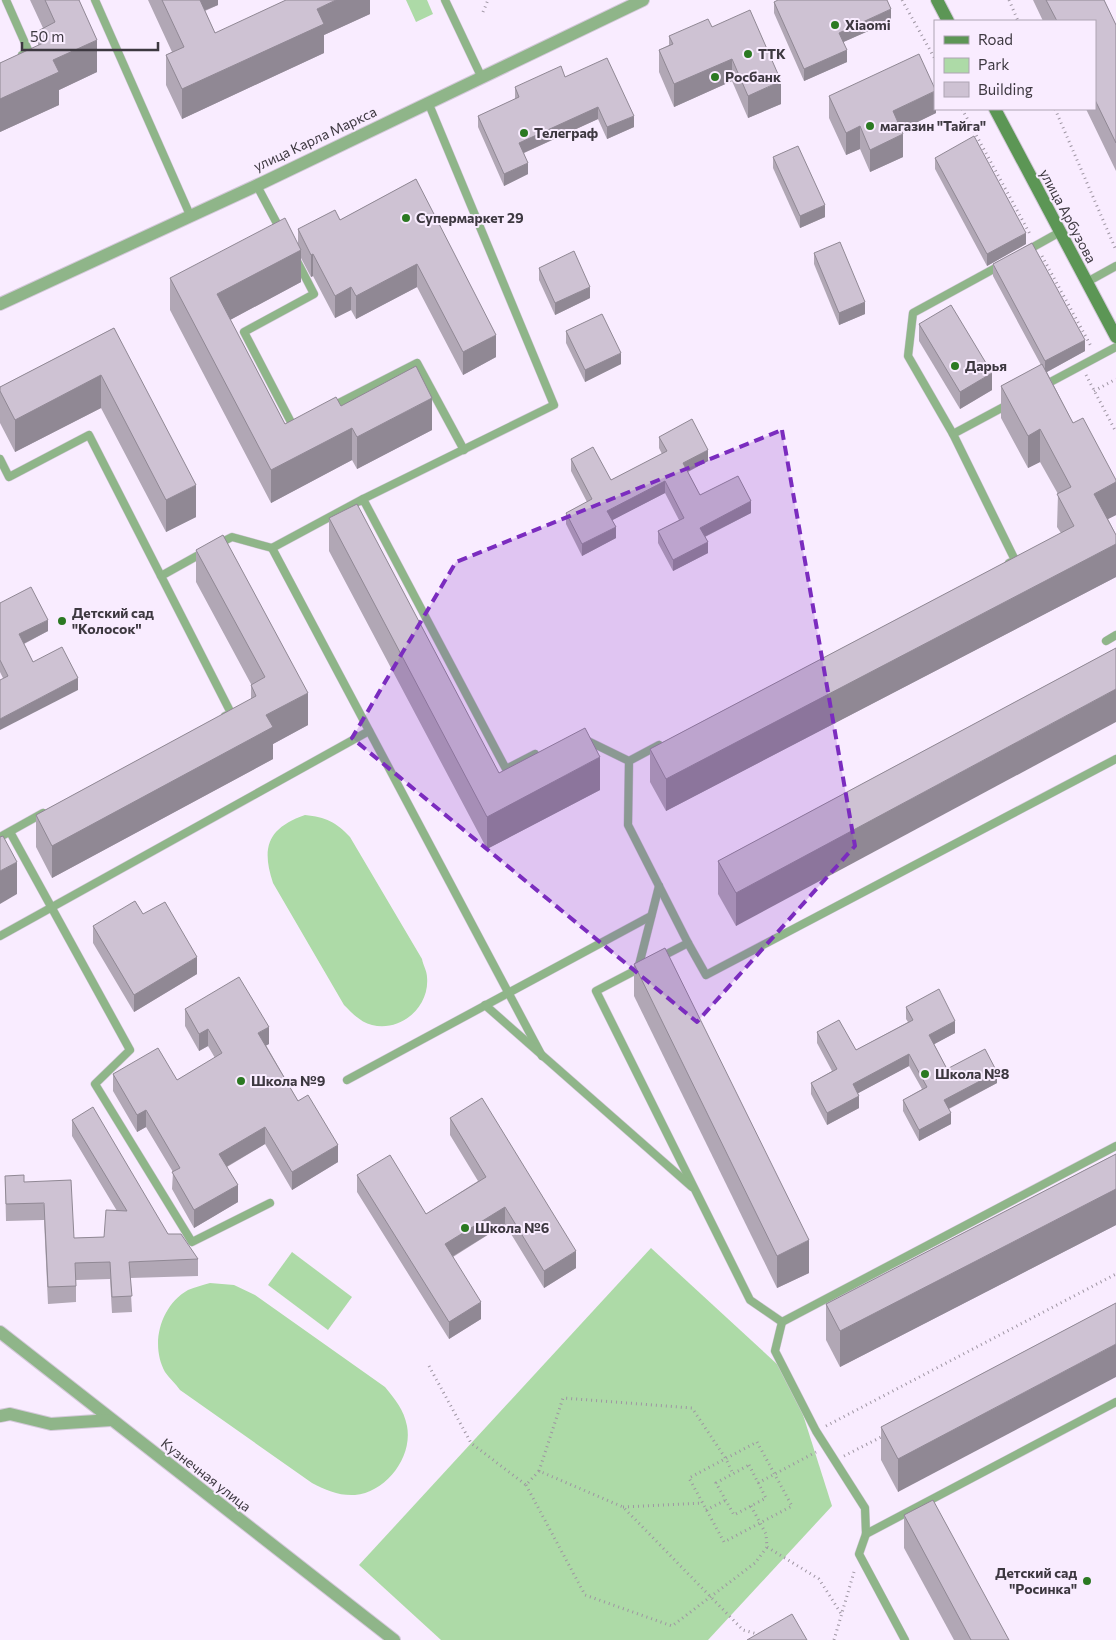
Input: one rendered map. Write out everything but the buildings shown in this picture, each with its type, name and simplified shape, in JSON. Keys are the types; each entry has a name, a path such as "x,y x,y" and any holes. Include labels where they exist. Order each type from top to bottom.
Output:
{"street":[{"name":"улица Карла Маркса","path":"0,304 643,0"},
{"path":"937,0 947,20"},
{"name":"улица Арбузова","path":"996,110 1116,337"},
{"name":"Кузнечная улица","path":"0,1332 394,1640"},
{"path":"0,1416 10,1414 51,1424 111,1420"}],"lane":[{"path":"6,0 29,52 14,59"},
{"path":"96,0 190,215"},
{"path":"445,0 481,76"},
{"path":"161,576 232,537 272,548 554,405 428,102"},
{"path":"256,184 283,235"},
{"path":"1020,254 1060,232"},
{"path":"292,252 314,294 244,332 293,426 302,422"},
{"path":"998,569 1015,560 953,434 908,356 913,313 1012,259"},
{"path":"1087,282 1116,266"},
{"path":"1038,388 1116,347"},
{"path":"320,412 417,363 464,450"},
{"path":"953,434 1021,398"},
{"path":"0,478 9,477 89,435 231,712 214,722"},
{"path":"0,459 9,477"},
{"path":"364,500 506,769 540,752"},
{"path":"272,548 542,1056"},
{"path":"1106,641 1116,636"},
{"path":"0,936 369,731"},
{"path":"574,734 629,761"},
{"path":"629,761 664,743"},
{"path":"629,761 628,825 706,975 1116,759"},
{"path":"0,837 52,809"},
{"path":"10,832 130,1050 95,1084 192,1242 270,1203"},
{"path":"638,969 659,886"},
{"path":"347,1080 651,916"},
{"path":"655,960 688,943"},
{"path":"646,964 596,991 750,1300 782,1322"},
{"path":"486,1005 695,1190"},
{"path":"905,1640 859,1554 866,1534 864,1508 816,1431 775,1351 782,1322 1116,1146"},
{"path":"866,1534 1116,1402"}],"path":[{"path":"483,12 488,0"},
{"path":"902,0 934,57"},
{"path":"1009,0 1018,20"},
{"path":"1055,110 1116,250"},
{"path":"1081,366 1116,432"},
{"path":"1094,391 1116,379"},
{"path":"816,1431 1116,1274"},
{"path":"428,1366 471,1444 526,1485 585,1596 672,1626 755,1563 767,1547 766,1534 751,1506"},
{"path":"526,1485 539,1471 563,1398 692,1408 726,1459 733,1474"},
{"path":"834,1461 887,1434"},
{"path":"757,1442 792,1506 724,1542 689,1478 726,1459 757,1442"},
{"path":"758,1483 826,1446"},
{"path":"749,1465 766,1498 734,1515 716,1482 733,1474 749,1465"},
{"path":"539,1471 623,1507 743,1630 768,1637"},
{"path":"706,1510 726,1500"},
{"path":"623,1507 703,1504"},
{"path":"767,1547 819,1579 842,1614"},
{"path":"834,1640 859,1554"}],"highlighted area":[{"path":"782,430 855,846 697,1022 352,738 456,562"}],"green space":[{"path":"406,0 427,0 433,14 416,22"},
{"path":"305,815 330,821 350,837 422,959 427,977 427,988 424,998 412,1015 403,1021 383,1026 368,1024 344,1005 273,883 268,859 268,849 271,840 275,833 283,826"},
{"path":"651,1248 791,1377 832,1506 708,1640 441,1640 359,1565"},
{"path":"292,1252 352,1297 328,1330 268,1285"},
{"path":"210,1283 234,1285 255,1295 385,1387 396,1400 404,1415 408,1438 401,1461 387,1480 377,1487 355,1495 338,1493 322,1488 312,1483 180,1390 165,1372 161,1361 158,1350 160,1327 170,1306 178,1297 188,1290"}],"place":[{"name":"Xiaomi","path":"835,25"},
{"name":"ТТК","path":"748,54"},
{"name":"Росбанк","path":"715,77"},
{"name":"магазин \"Тайга\"","path":"870,126"},
{"name":"Телеграф","path":"524,133"},
{"name":"Супермаркет 29","path":"406,218"},
{"name":"Дарья","path":"955,366"},
{"name":"Детский сад \"Колосок\"","path":"62,621"},
{"name":"Школа №8","path":"925,1074"},
{"name":"Школа №9","path":"241,1081"},
{"name":"Школа №6","path":"465,1228"},
{"name":"Детский сад \"Росинка\"","path":"1087,1581"}]}
